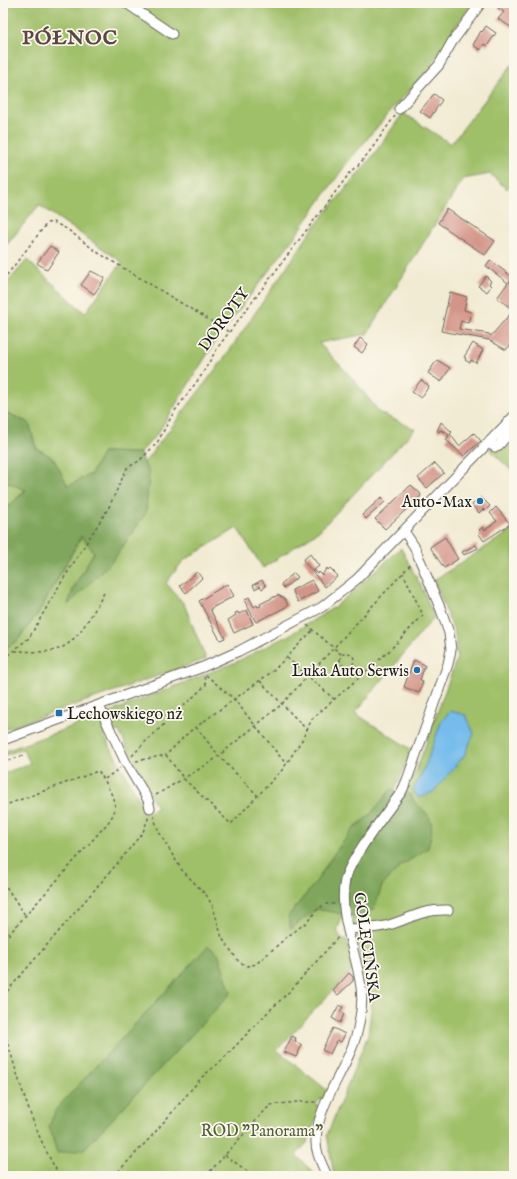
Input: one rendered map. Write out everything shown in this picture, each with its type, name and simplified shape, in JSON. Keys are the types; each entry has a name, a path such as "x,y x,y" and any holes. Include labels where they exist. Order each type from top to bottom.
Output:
{"street":[{"path":"126,3 172,34"},
{"path":"399,109 433,72 445,56 452,42 481,3"},
{"path":"3,740 210,664 315,611 335,598 354,582 512,419"},
{"name":"GOLĘCIŃSKA","path":"328,1176 320,1162 316,1140 326,1104 358,1031 362,1004 360,981 348,929 345,905 345,879 350,868 407,780 448,664 451,650 449,634 441,610 410,538 404,531"},
{"path":"99,706 123,765 149,804"},
{"path":"348,929 374,929 390,925 424,911 448,910"}],"path":[{"name":"DOROTY","path":"3,659 15,651 29,638 59,586 109,507 127,468 139,461 157,443 174,412 201,376 218,347 349,174 370,153 399,109"},
{"path":"3,280 47,223 53,222 67,229 97,252 148,284 229,332"},
{"path":"3,996 143,832 148,820 149,804 184,778 219,756 281,705 418,557"},
{"path":"166,755 184,778 231,824 286,764 312,719 389,651 423,614 403,573"},
{"path":"15,651 50,651 69,643 97,607 104,593"},
{"path":"305,623 312,631 342,655"},
{"path":"123,765 166,755 196,727 273,671 312,631"},
{"path":"342,655 346,653 350,654 353,657 352,664"},
{"path":"342,655 340,659 343,665 347,667 352,664"},
{"path":"286,658 335,700"},
{"path":"352,664 365,673"},
{"path":"105,778 123,765 144,743 206,685 204,673 234,700 286,764"},
{"path":"259,681 307,730"},
{"path":"196,727 219,756 258,796"},
{"path":"3,763 24,755"},
{"path":"3,806 98,771 105,778 115,807 113,816 3,941"},
{"path":"149,804 160,834 181,869 207,896 213,907 222,938 239,962 248,966 256,964 325,904 345,905"},
{"path":"3,882 25,916"},
{"path":"114,1176 151,1137 202,1077 222,1060 291,990 342,933 348,929"},
{"path":"3,1027 28,1107 46,1150 60,1176"},
{"path":"206,1176 270,1106 297,1102 326,1104"},
{"path":"225,1155 254,1176"}],"green space":[{"path":"10,3 473,3 459,21 428,71 394,107 347,163 296,235 217,339 158,433 140,453 103,452 91,474 68,486 53,458 36,448 29,423 3,411 3,287 27,260 85,313 122,262 39,205 5,247 3,245 3,13"},
{"path":"514,62 514,181 507,189 490,174 463,179 367,334 319,343 352,378 380,413 415,429 319,531 263,568 237,528 183,561 166,583 184,604 206,659 3,730 3,649 17,641 39,612 82,536 94,552 74,587 68,604 89,584 149,474 144,463 225,357 314,227 372,157 403,113 451,144"},
{"path":"3,411 29,423 36,448 53,458 68,486 91,474 103,452 140,453 149,474 146,513 114,559 68,605 74,587 94,552 81,536 39,612 17,641 3,649 3,512 26,490 3,481"},
{"path":"514,426 514,473 490,450"},
{"path":"3,481 26,489 3,512"},
{"path":"514,529 514,1176 334,1176 327,1135 368,1035 372,1003 368,1002 347,893 416,771 457,658 455,634 434,580"},
{"name":"ROD \"Panorama\"","path":"401,548 422,588 434,617 355,713 412,750 397,785 366,831 342,919 337,930 341,939 347,941 353,969 277,1050 328,1091 316,1105 320,1108 307,1143 296,1155 317,1176 10,1176 3,1172 3,774 30,763 23,749 3,756 3,752 108,713 236,662 291,634 336,606","holes":["119,731 157,808 144,814 140,801 103,734"]},
{"path":"391,789 411,795 415,802 425,811 432,826 428,848 401,866 382,886 374,909 359,917 316,909 291,929 288,916 316,882 333,855 354,828 370,815"},
{"path":"208,946 218,953 231,993 83,1150 57,1153 49,1126 57,1108"}],"water":[{"path":"450,711 466,715 474,734 464,756 433,792 419,798 413,790 426,764 441,722"}],"building":[{"path":"502,3 507,3 514,8 514,29 498,19 504,12 498,8"},
{"path":"486,26 496,33 487,46 484,44 480,50 473,45 481,31 482,32"},
{"path":"434,94 442,100 430,118 420,111"},
{"path":"447,209 495,241 485,255 438,223"},
{"path":"50,246 59,252 47,270 37,263"},
{"path":"490,260 512,277 509,282 514,286 514,310 497,298 508,283 486,266"},
{"path":"91,271 105,278 94,294 81,285"},
{"path":"486,276 491,281 489,284 491,286 487,292 478,286"},
{"path":"450,292 467,297 464,310 471,312 468,323 461,321 459,329 489,334 491,336 510,314 514,318 514,341 506,350 489,340 441,331"},
{"path":"360,338 368,344 362,353 354,347"},
{"path":"473,343 483,350 476,363 471,360 470,363 465,360 466,358 464,357"},
{"path":"437,360 450,368 441,382 428,373"},
{"path":"421,380 429,386 421,398 412,392"},
{"path":"441,422 452,432 450,434 459,446 474,433 481,441 464,456 446,440 449,435 446,432 440,430 439,432 437,431"},
{"path":"435,463 444,473 427,488 418,478"},
{"path":"411,485 420,493 421,496 385,529 375,519"},
{"path":"382,497 386,501 366,519 362,515"},
{"name":"Auto-Max","path":"481,497 490,506 485,511 483,509 479,513 472,505"},
{"path":"496,507 510,524 484,541 479,534 481,532 479,530 483,527 485,530 497,521 490,513"},
{"path":"445,537 458,559 444,568 430,547"},
{"path":"476,545 478,548 464,555 462,552"},
{"path":"310,554 319,566 314,570 318,574 319,572 322,575 327,568 328,570 330,568 338,576 325,587 303,560"},
{"path":"197,572 202,578 186,593 180,586"},
{"path":"294,573 298,577 284,588 281,584"},
{"path":"262,580 266,586 262,589 260,586 255,589 253,585"},
{"path":"312,580 318,591 298,602 292,590"},
{"path":"227,584 234,596 210,609 225,638 220,640 199,601"},
{"path":"278,595 285,599 288,606 256,622 244,600 249,597 254,607 257,605 258,607 261,606 260,604"},
{"path":"247,610 253,624 234,633 228,620 236,615 235,613 238,612 239,614"},
{"path":"414,660 425,665 420,680 423,682 419,693 404,687"},
{"path":"349,973 353,977 353,981 338,995 333,991"},
{"path":"339,1005 343,1007 340,1012 344,1014 340,1023 332,1018"},
{"path":"333,1028 345,1034 341,1042 337,1040 330,1054 322,1050"},
{"path":"292,1036 296,1038 295,1041 302,1045 296,1057 284,1052"}],"place":[{"name":"Auto-Max","path":"480,501"},
{"name":"Luka Auto Serwis","path":"417,670"},
{"name":"Lechowskiego nż","path":"59,713"}],"district":[{"name":"PÓŁNOC","path":"70,37"}]}
